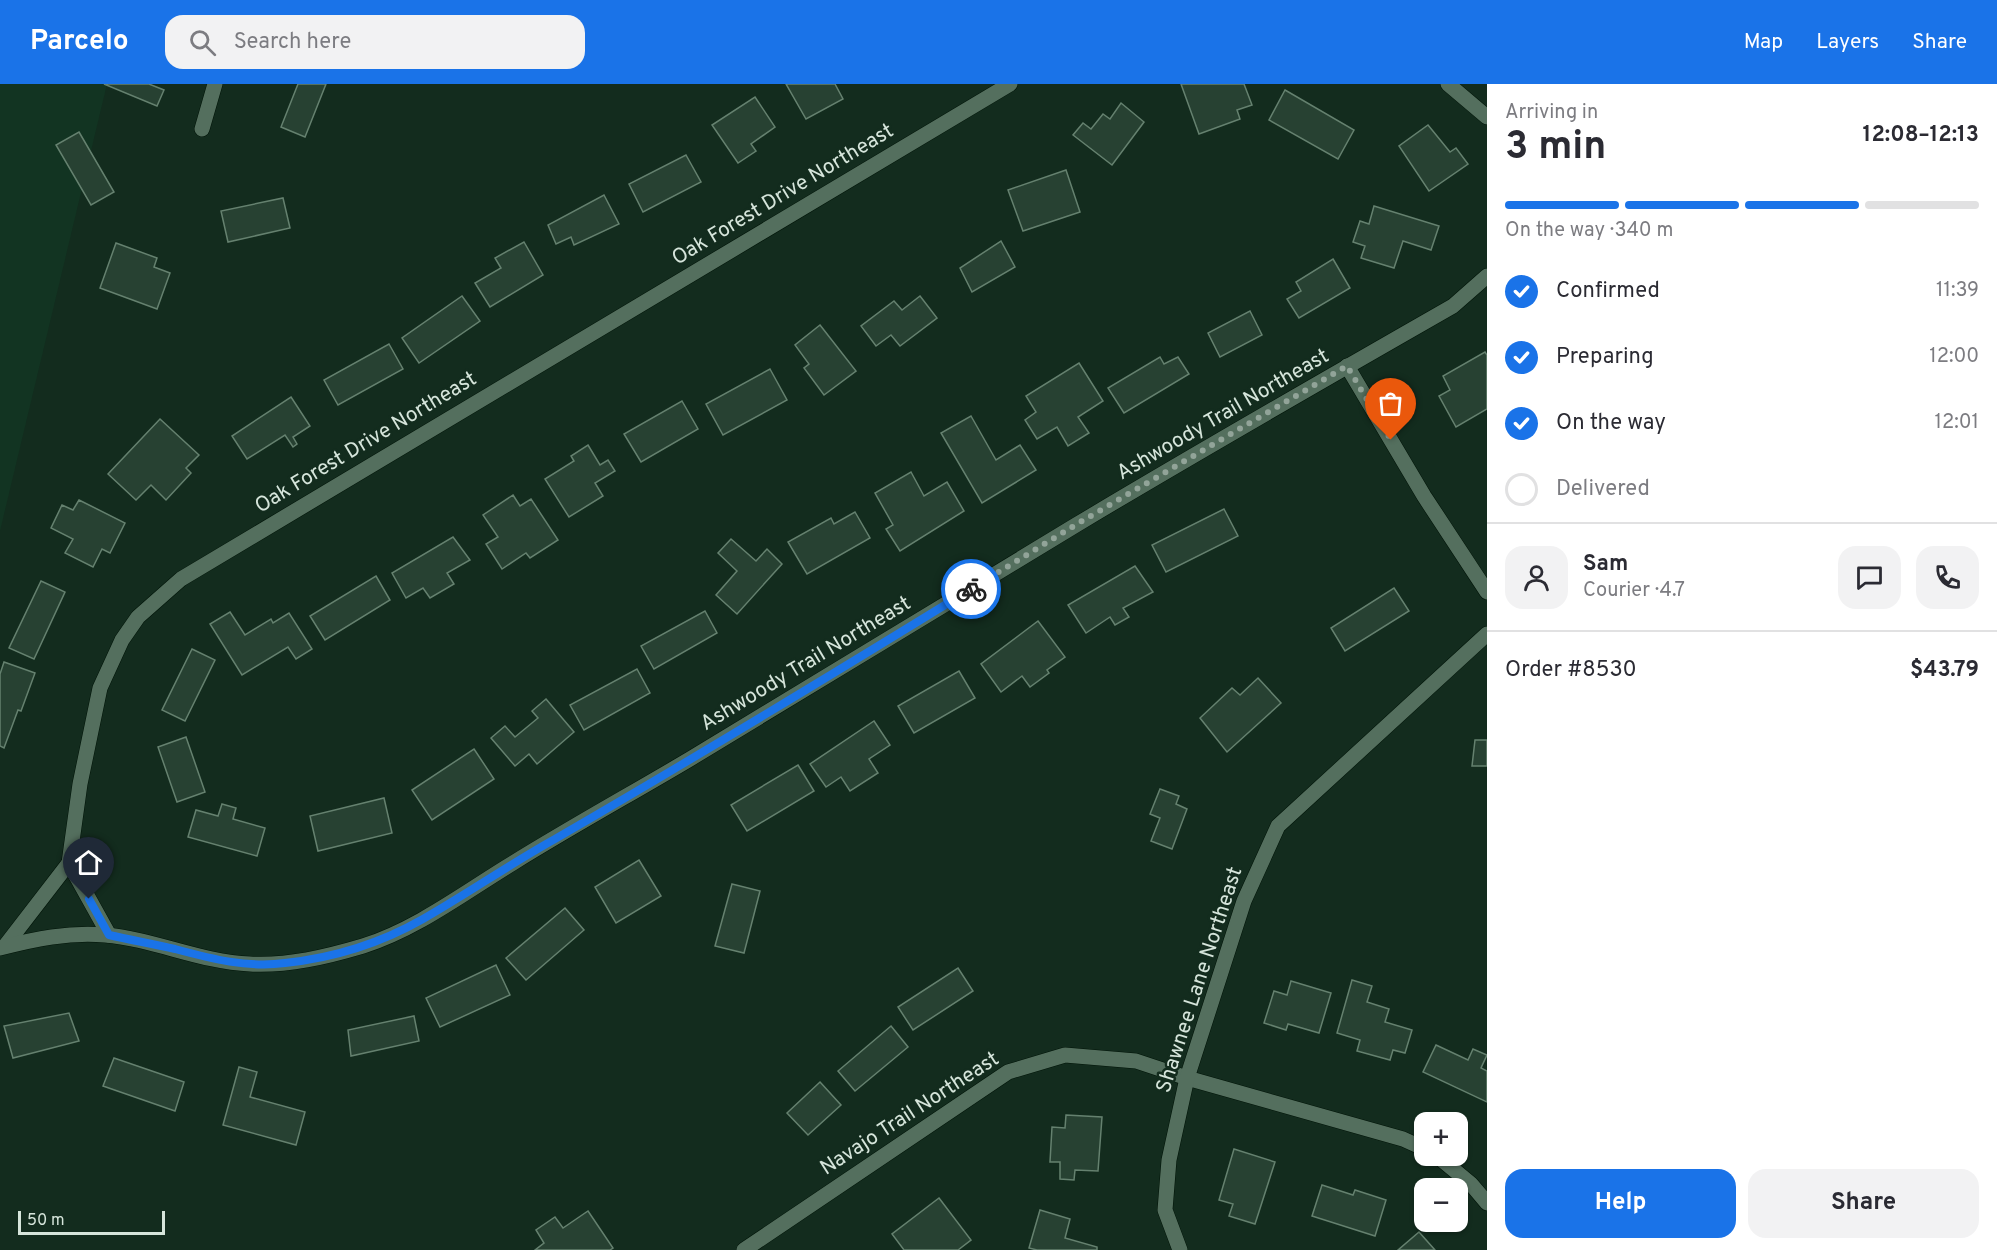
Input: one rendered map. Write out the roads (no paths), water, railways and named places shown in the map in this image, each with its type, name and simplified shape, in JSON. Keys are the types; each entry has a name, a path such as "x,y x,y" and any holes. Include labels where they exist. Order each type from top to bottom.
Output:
{"street":[{"path":"202,129 215,84"},
{"name":"Oak Forest Drive Northeast","path":"69,863 80,784 100,688 122,640 138,617 181,579 1010,84"},
{"path":"1448,84 1487,117"},
{"name":"Ashwoody Trail Northeast","path":"109,935 210,959 249,964 283,964 326,957 369,944 421,920 521,858 826,678 1077,524 1453,306 1487,276"},
{"path":"1347,366 1424,496 1487,592"},
{"name":"Shawnee Lane Northeast","path":"1180,1250 1165,1210 1169,1160 1187,1078 1244,901 1278,826 1487,634"},
{"path":"3,947 69,863 109,935"},
{"path":"3,947 43,937 76,933 109,935"},
{"name":"Navajo Trail Northeast","path":"744,1250 1008,1072 1065,1055 1136,1061 1414,1144"},
{"path":"1450,1166 1472,1184 1487,1203"}]}
